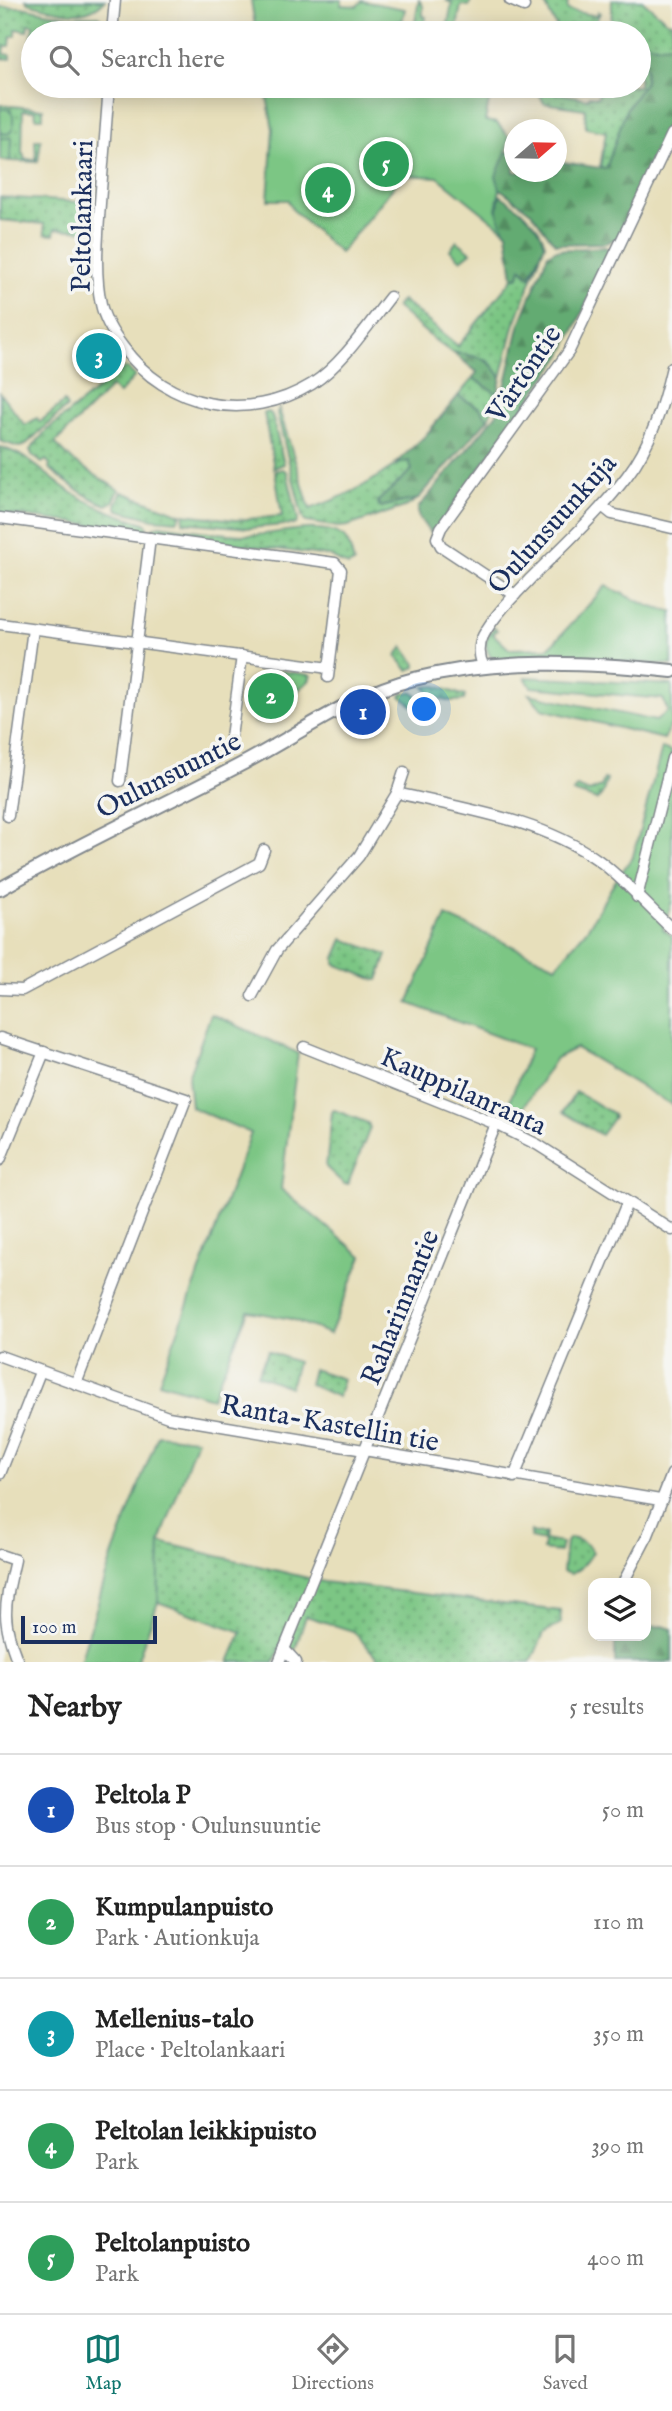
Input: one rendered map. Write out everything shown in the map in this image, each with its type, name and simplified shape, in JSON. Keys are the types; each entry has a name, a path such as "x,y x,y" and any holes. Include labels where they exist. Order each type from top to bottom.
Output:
{"main road":[{"name":"Oulunsuuntie","path":"0,888 241,765 371,694 414,678 484,667 541,664 625,666 672,671"}],"street":[{"path":"113,21 115,0"},
{"path":"510,0 524,6"},
{"name":"Peltolankaari","path":"107,98 97,254 102,307 115,337 144,372 164,387 205,402 249,405 271,402 324,375 390,297"},
{"name":"Värtöntie","path":"515,595 442,546 437,538 441,528 569,351 672,134"},
{"name":"Oulunsuunkuja","path":"484,667 480,660 482,637 515,595 602,506 628,475 648,443 670,386 672,367"},
{"path":"602,506 612,513 672,528"},
{"path":"0,518 335,563 341,570 328,673 242,656 0,624"},
{"path":"120,781 150,538"},
{"path":"8,816 33,629"},
{"path":"231,737 242,656"},
{"path":"637,897 672,758"},
{"path":"252,996 277,950 359,856 397,793 404,772"},
{"path":"397,793 555,834 599,860 672,929"},
{"path":"0,989 22,990 259,863 264,850"},
{"path":"0,1038 186,1099 76,1384"},
{"name":"Kauppilanranta","path":"304,1047 496,1124 538,1145 672,1230"},
{"path":"0,1160 44,1052"},
{"name":"Raharinnantie","path":"279,1662 496,1124"},
{"path":"514,1477 628,1203"},
{"name":"Ranta-Kastellin tie","path":"0,1356 168,1417 660,1500"},
{"path":"0,1474 40,1371"},
{"path":"626,1578 648,1535 672,1474"},
{"path":"0,1555 15,1560 4,1608 7,1637 18,1662"},
{"path":"284,1649 296,1662"}],"green space":[{"path":"26,0 105,0 88,11 69,13 28,3"},
{"path":"251,0 342,0 341,5 357,6 362,1 405,9 402,21 254,21"},
{"path":"419,0 423,6 423,16 426,17 425,21 415,21"},
{"path":"445,0 471,0 469,6 461,5 458,21 448,21 452,3"},
{"path":"546,0 568,0 567,10 597,16 598,12 600,13 596,21 554,21 545,4"},
{"path":"612,0 642,0 667,21 672,22 672,44 651,44 651,21 611,21"},
{"path":"0,7 22,7 69,17 99,16 103,21 21,21 21,30 16,29 16,36 11,36 10,46 5,46 4,54 11,55 11,59 0,58"},
{"path":"651,44 672,44 672,120 618,238 606,243 557,244 531,212 500,189 496,176 499,149 504,151 504,182 567,182 567,163 606,169 626,110 634,98 651,98"},
{"path":"267,98 490,98 485,121 497,123 504,131 504,157 496,176 500,189 496,209 504,230 438,177 403,175 340,253 292,209 288,200 268,200 273,129"},
{"path":"541,98 634,98 626,110 606,169 600,168 606,132 586,128 585,109 544,103"},
{"path":"0,105 43,109 43,118 36,118 35,111 23,111 22,154 24,159 36,160 35,140 41,140 38,162 10,161 11,139 0,138 0,133 8,134 11,111 0,109"},
{"path":"0,109 8,109 13,115 13,129 8,134 0,133"},
{"path":"0,138 11,138 10,161 0,160"},
{"path":"83,194 91,194 89,231 55,229 54,235 45,234 44,224 0,220 0,197 78,202"},
{"path":"500,195 533,222 545,244 530,277 521,268 519,276 513,278 507,233 498,215"},
{"path":"457,241 471,252 461,260 450,250"},
{"path":"545,244 514,326 501,378 495,368 484,359 446,349 396,307 402,300 458,346 513,278 519,276 520,267 530,277"},
{"path":"605,247 612,251 562,355 438,526 430,533 418,516 418,508 496,415 519,326 548,254 555,250"},
{"path":"452,352 481,358 491,365 501,378 498,394 473,378 477,372"},
{"path":"124,368 135,376 119,394 111,387 55,443 73,461 119,490 113,502 107,505 69,484 49,468 50,464 46,460 42,463 30,450 46,431"},
{"path":"473,378 498,394 488,419 480,408 458,396"},
{"path":"0,393 25,425 37,418 40,422 64,402 67,407 24,446 18,447 0,441"},
{"path":"458,396 480,408 488,419 418,499 379,507 378,501 412,470 409,461 396,463 425,436"},
{"path":"279,409 310,509 352,492 392,467 409,461 412,470 378,501 380,507 418,499 407,506 348,526 306,522 303,519 277,413"},
{"path":"269,412 284,464 274,468 264,413"},
{"path":"0,447 27,459 84,500 145,523 148,527 146,532 0,513"},
{"path":"283,469 287,472 298,519 296,524 249,528 183,522 184,514 236,520 282,516 275,471"},
{"path":"122,492 181,514 177,521 153,519 118,510 116,505"},
{"path":"159,525 238,535 308,529 331,531 346,540 354,563 348,566 329,556 154,533 153,528"},
{"path":"606,586 651,607 672,612 672,665 553,657 499,661 490,656 486,641 494,627 497,630 493,634 509,649 549,648"},
{"path":"403,647 416,667 408,670 396,656"},
{"path":"281,671 311,675 309,681 260,723 254,722 250,713 248,692 271,674"},
{"path":"525,677 672,685 672,723 664,739 542,709 529,694 656,721 668,711 663,699 531,687"},
{"path":"436,686 465,696 464,700 442,699 424,687"},
{"path":"412,692 424,702 415,708 401,696 403,693"},
{"path":"662,748 672,752 672,901 663,929 672,936 672,1105 576,1048 556,1058 514,1122 503,1118 530,1049 408,1003 446,916 556,966 588,928 633,856"},
{"path":"604,779 607,780 597,800 573,792 577,787 589,792 601,787"},
{"path":"343,939 387,955 378,980 335,964"},
{"path":"211,1014 298,1053 281,1189 362,1256 330,1334 291,1319 248,1311 212,1398 159,1382 251,1133 191,1107 188,1077"},
{"path":"576,1092 612,1113 614,1117 601,1135 563,1112"},
{"path":"334,1110 368,1123 370,1128 348,1184 344,1184 326,1167"},
{"path":"268,1351 297,1362 290,1387 257,1375"},
{"path":"313,1369 343,1379 338,1397 309,1384"},
{"path":"158,1435 197,1439 160,1542 158,1602 137,1662 80,1662 112,1556"},
{"path":"531,1531 535,1534 545,1533 544,1540 562,1543 560,1552 543,1550 544,1541 530,1538"},
{"path":"569,1538 584,1542 593,1553 571,1574 563,1572 566,1542"},
{"path":"160,1542 324,1582 560,1611 561,1623 544,1633 531,1662 381,1662 353,1631 306,1616 295,1650 281,1645 274,1662 229,1662 242,1632 158,1602"},
{"path":"651,1627 672,1629 672,1662 615,1662 615,1641 651,1641"}],"place":[{"name":"Peltolanpuisto","path":"386,164"},
{"name":"Peltolan leikkipuisto","path":"328,190"},
{"name":"Mellenius-talo","path":"99,356"},
{"name":"Kumpulanpuisto","path":"271,696"},
{"name":"Peltola P","path":"363,712"}]}
